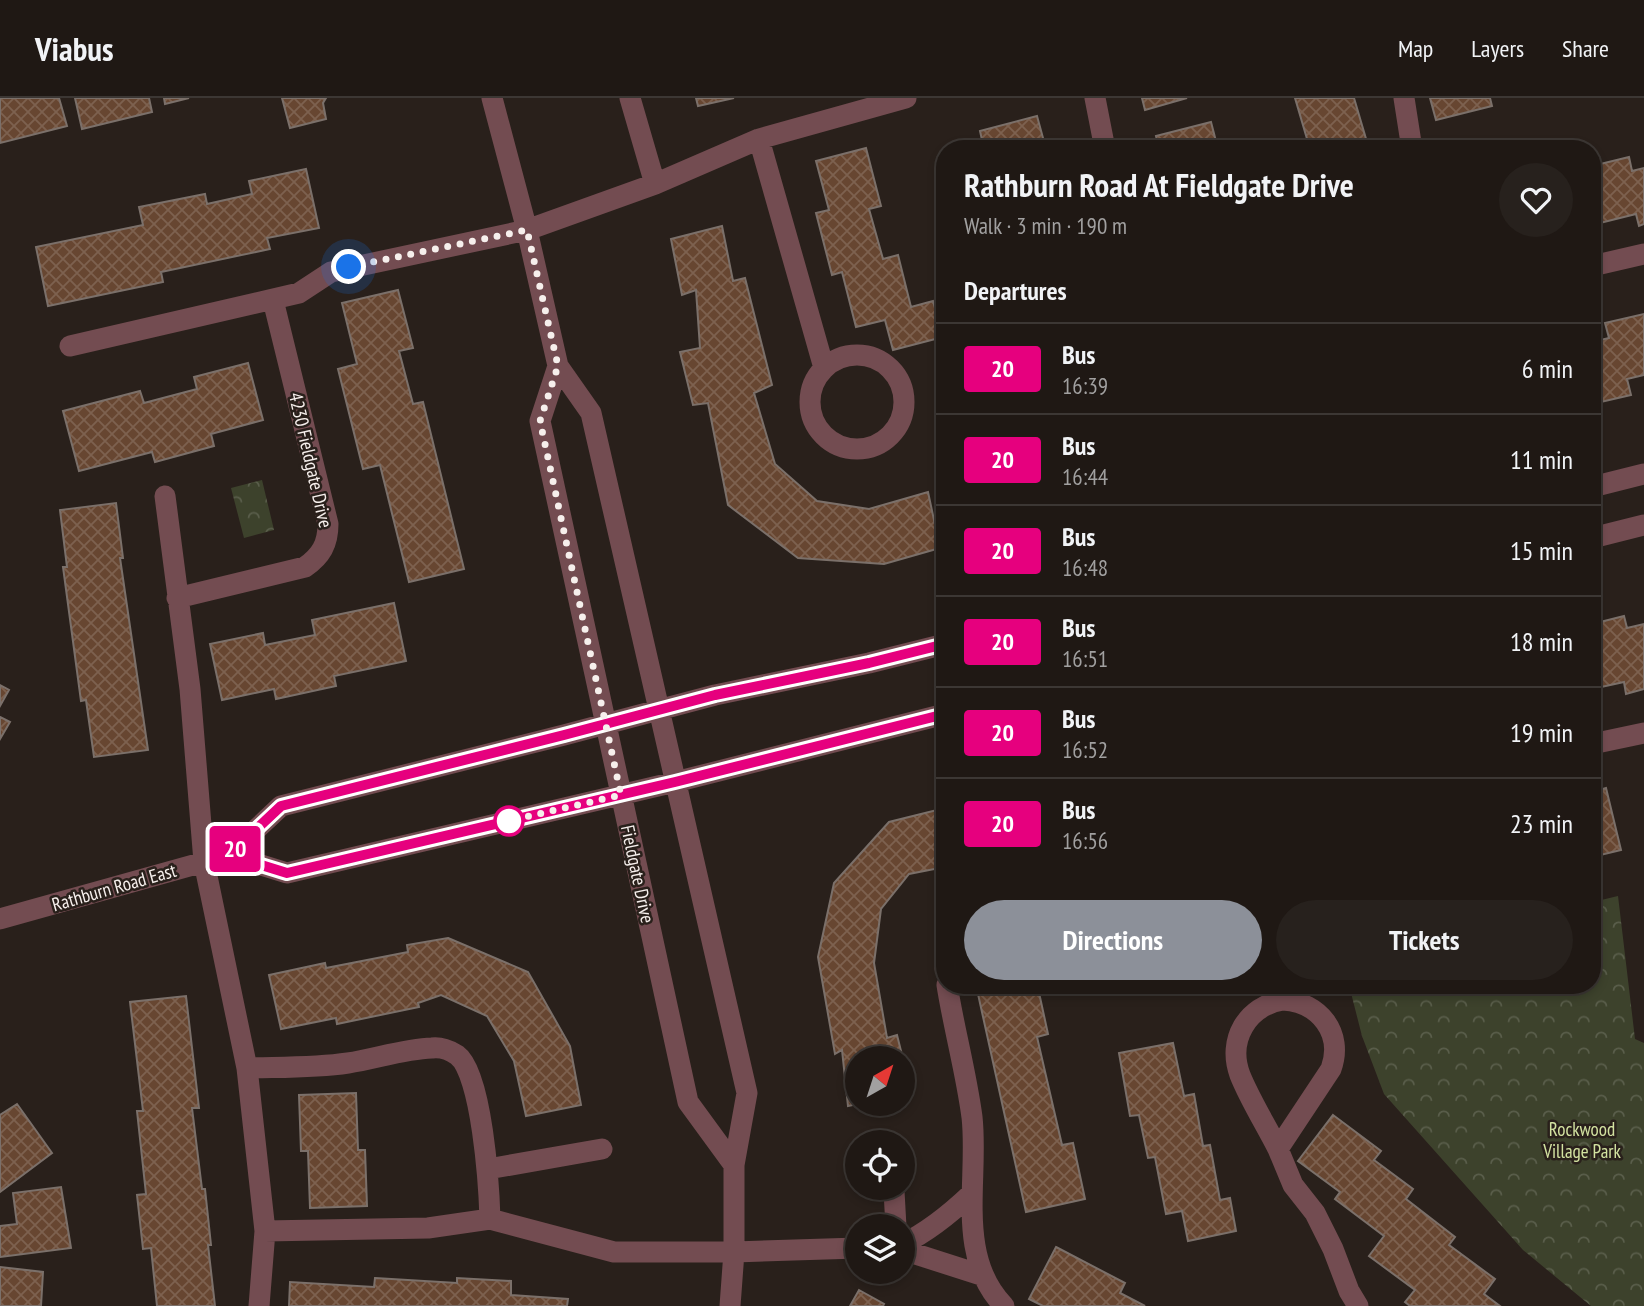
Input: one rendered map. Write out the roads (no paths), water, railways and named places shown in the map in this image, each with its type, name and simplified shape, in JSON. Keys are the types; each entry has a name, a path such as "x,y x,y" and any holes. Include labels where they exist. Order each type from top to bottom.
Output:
{"street":[{"path":"492,98 527,230 558,366 591,412 747,1093 734,1165 734,1252 730,1306"},
{"path":"630,98 655,184"},
{"path":"70,346 273,300 306,290 331,272 527,230 655,184 760,139 906,98"},
{"path":"1095,98 1103,140"},
{"path":"1404,98 1411,140"},
{"path":"760,139 824,368"},
{"path":"1601,264 1644,254"},
{"name":"4230 Fieldgate Drive","path":"177,598 305,567 316,560 328,537 328,524 273,300"},
{"path":"855,355 872,358 886,366 897,379 903,395 903,412 897,427 885,440 869,448 851,449 834,444 820,432 811,416 809,399 814,382 824,368 839,359 855,355"},
{"name":"Fieldgate Drive","path":"558,366 540,421 688,1102 734,1165"},
{"path":"1601,485 1644,474"},
{"path":"165,496 190,689 204,862 247,1068 265,1231 259,1306"},
{"path":"1601,536 1644,525"},
{"name":"Rathburn Road East","path":"0,919 229,855 281,806 715,695 936,646"},
{"path":"229,855 287,873 675,782 936,716"},
{"path":"1601,742 1644,733"},
{"path":"949,994 971,1112 971,1212 981,1275 1004,1306"},
{"path":"1278,1150 1331,1069 1335,1055 1332,1033 1323,1017 1309,1006 1292,1001 1274,1002 1257,1009 1245,1022 1238,1039 1237,1065 1293,1185 1315,1213 1358,1306"},
{"path":"247,1068 345,1063 428,1048 450,1051 462,1060 473,1080 488,1169 491,1219"},
{"path":"488,1169 602,1149"},
{"path":"915,1238 949,1216 971,1194"},
{"path":"265,1231 428,1228 491,1219 614,1252 845,1248"},
{"path":"915,1254 981,1275"}],"park label":[{"name":"Rockwood Village Park","path":"1582,1140"}]}
